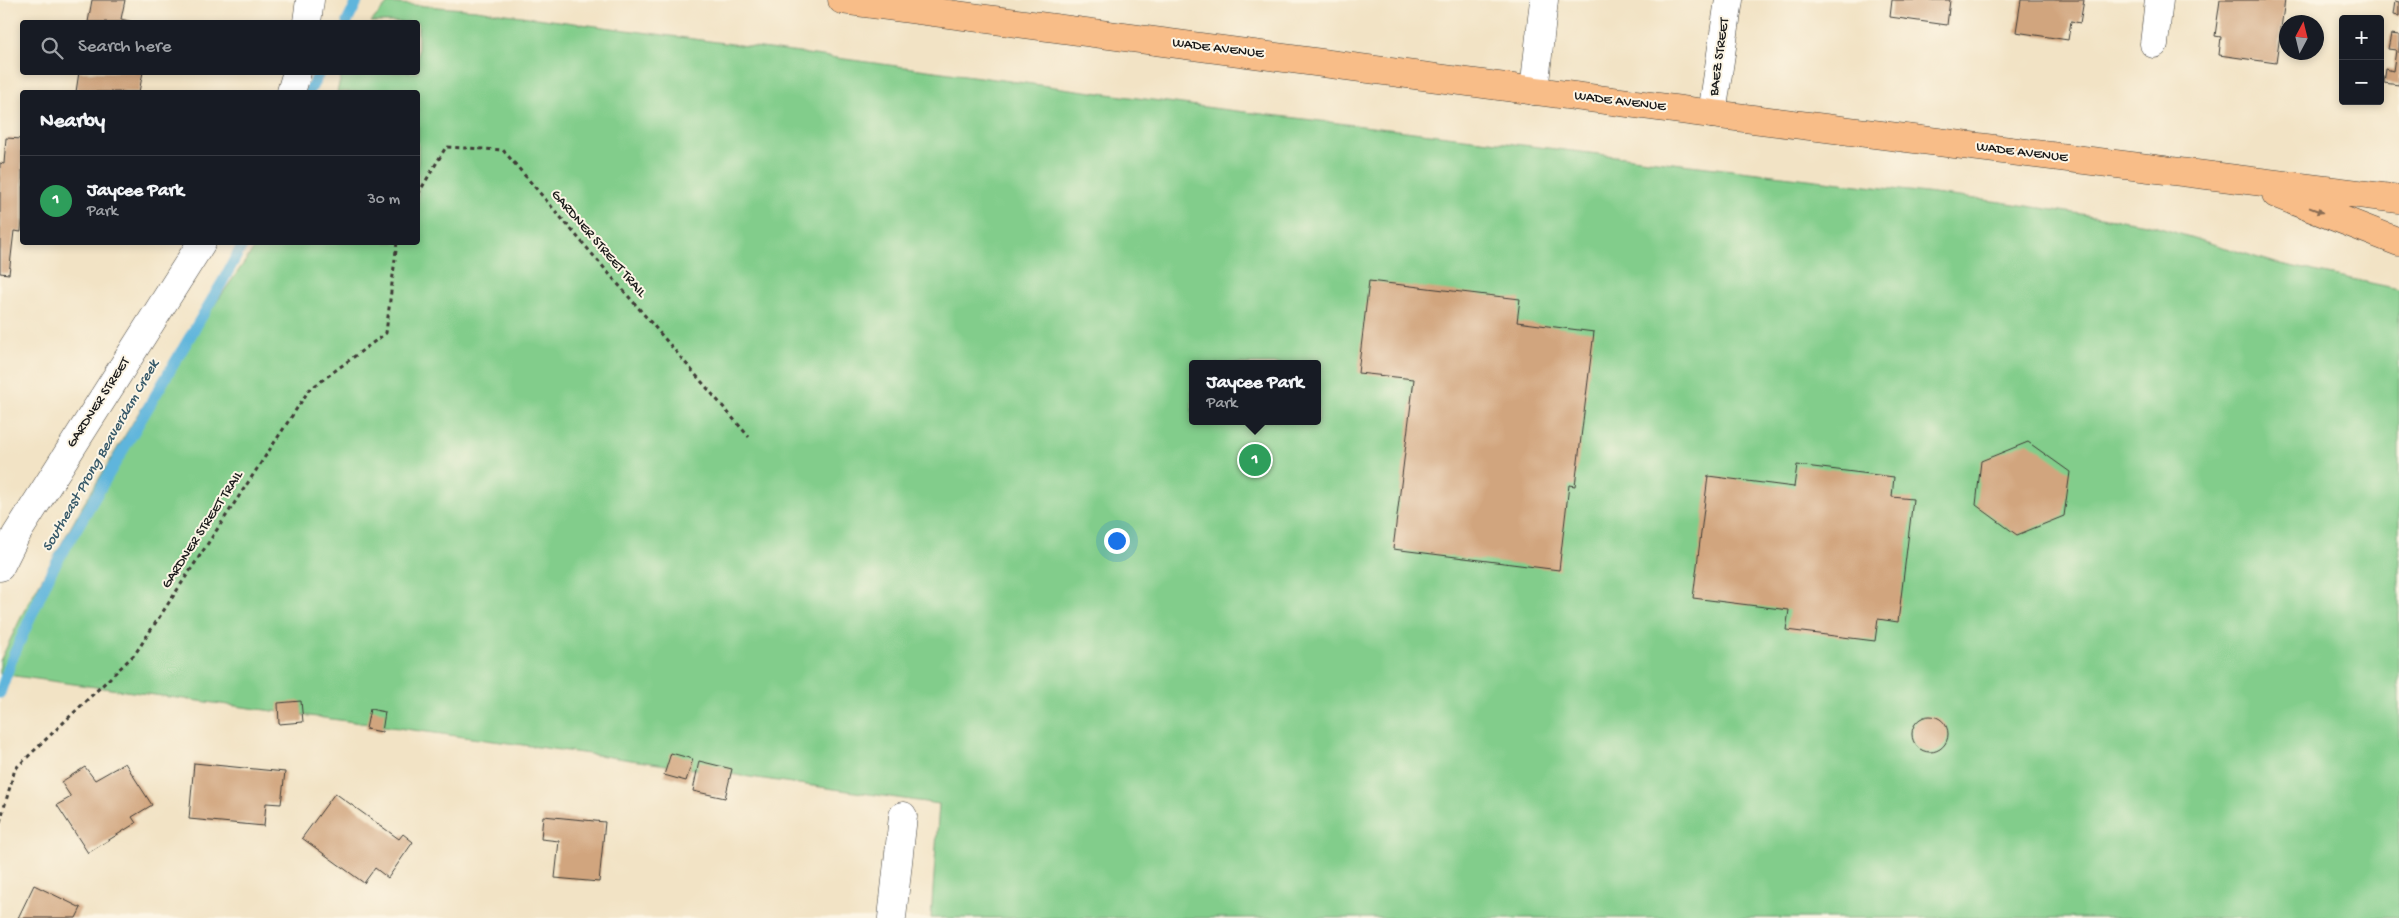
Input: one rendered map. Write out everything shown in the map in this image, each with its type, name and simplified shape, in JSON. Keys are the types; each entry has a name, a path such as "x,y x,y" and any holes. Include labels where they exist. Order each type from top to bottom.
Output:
{"main road":[{"name":"WADE AVENUE","path":"850,1 1712,114 2399,199"},
{"path":"2238,179 2399,242"}],"street":[{"path":"307,20 310,0"},
{"path":"1534,91 1544,0"},
{"name":"BAEZ STREET","path":"1712,114 1729,0"},
{"path":"2154,44 2159,0"},
{"path":"292,90 296,75"},
{"path":"2369,195 2399,186"},
{"name":"GARDNER STREET","path":"0,567 16,535 200,245"},
{"path":"892,918 903,816"}],"path":[{"name":"GARDNER STREET TRAIL","path":"420,191 446,147 503,150 749,437"},
{"name":"GARDNER STREET TRAIL","path":"0,822 15,769 135,654 309,390 386,334 397,245"}],"green space":[{"path":"388,3 476,10 1220,109 2001,202 2147,224 2276,263 2399,289 2399,918 931,918 939,804 582,753 0,674 0,661 24,611 82,507 139,412 257,245 420,245 420,90 338,90 341,75 420,75 420,20 373,20"}],"building":[{"path":"92,0 125,0 121,19 125,20 88,20"},
{"path":"1892,0 1950,0 1947,25 1890,17"},
{"path":"2021,0 2084,0 2080,23 2071,21 2068,40 2016,32"},
{"path":"2220,0 2285,0 2283,15 2279,15 2279,42 2276,63 2219,55 2221,37 2215,36"},
{"path":"2395,1 2399,2 2399,16 2393,15"},
{"path":"2391,34 2399,35 2399,85 2384,83 2386,69 2393,71 2396,50 2388,49"},
{"path":"79,75 142,75 139,90 76,90"},
{"path":"6,138 20,139 20,232 14,231 9,274 0,273 0,163 4,164"},
{"path":"1369,281 1520,299 1517,322 1594,332 1575,486 1569,485 1559,570 1393,549 1414,379 1358,373"},
{"path":"2028,442 2070,472 2064,516 2017,535 1976,505 1981,461"},
{"path":"1797,465 1894,477 1892,497 1913,499 1898,622 1878,619 1875,641 1786,630 1789,610 1693,598 1708,476 1794,487"},
{"path":"301,701 303,722 279,724 278,703"},
{"path":"370,709 385,712 382,732 366,729"},
{"path":"1930,716 1937,717 1943,721 1947,727 1947,741 1943,747 1937,751 1930,752 1923,751 1917,747 1913,741 1912,734 1913,727 1917,721 1923,717"},
{"path":"671,753 693,759 686,781 664,775"},
{"path":"699,761 732,769 725,798 693,791"},
{"path":"125,763 152,805 132,817 136,823 88,853 57,805 71,797 61,782 85,767 95,780"},
{"path":"194,763 285,772 281,804 266,803 264,826 189,819"},
{"path":"335,793 399,839 403,834 413,842 388,878 375,868 364,883 302,838"},
{"path":"543,816 605,822 599,882 555,878 559,841 541,839"},
{"path":"34,885 81,908 76,918 18,918"}],"waterway":[{"name":"Southeast Prong Beaverdam Creek","path":"348,20 357,2"},
{"name":"Southeast Prong Beaverdam Creek","path":"310,90 318,75"},
{"name":"Southeast Prong Beaverdam Creek","path":"0,693 11,661 51,572 242,245"}],"place":[{"name":"Jaycee Park","path":"1255,460"}]}
